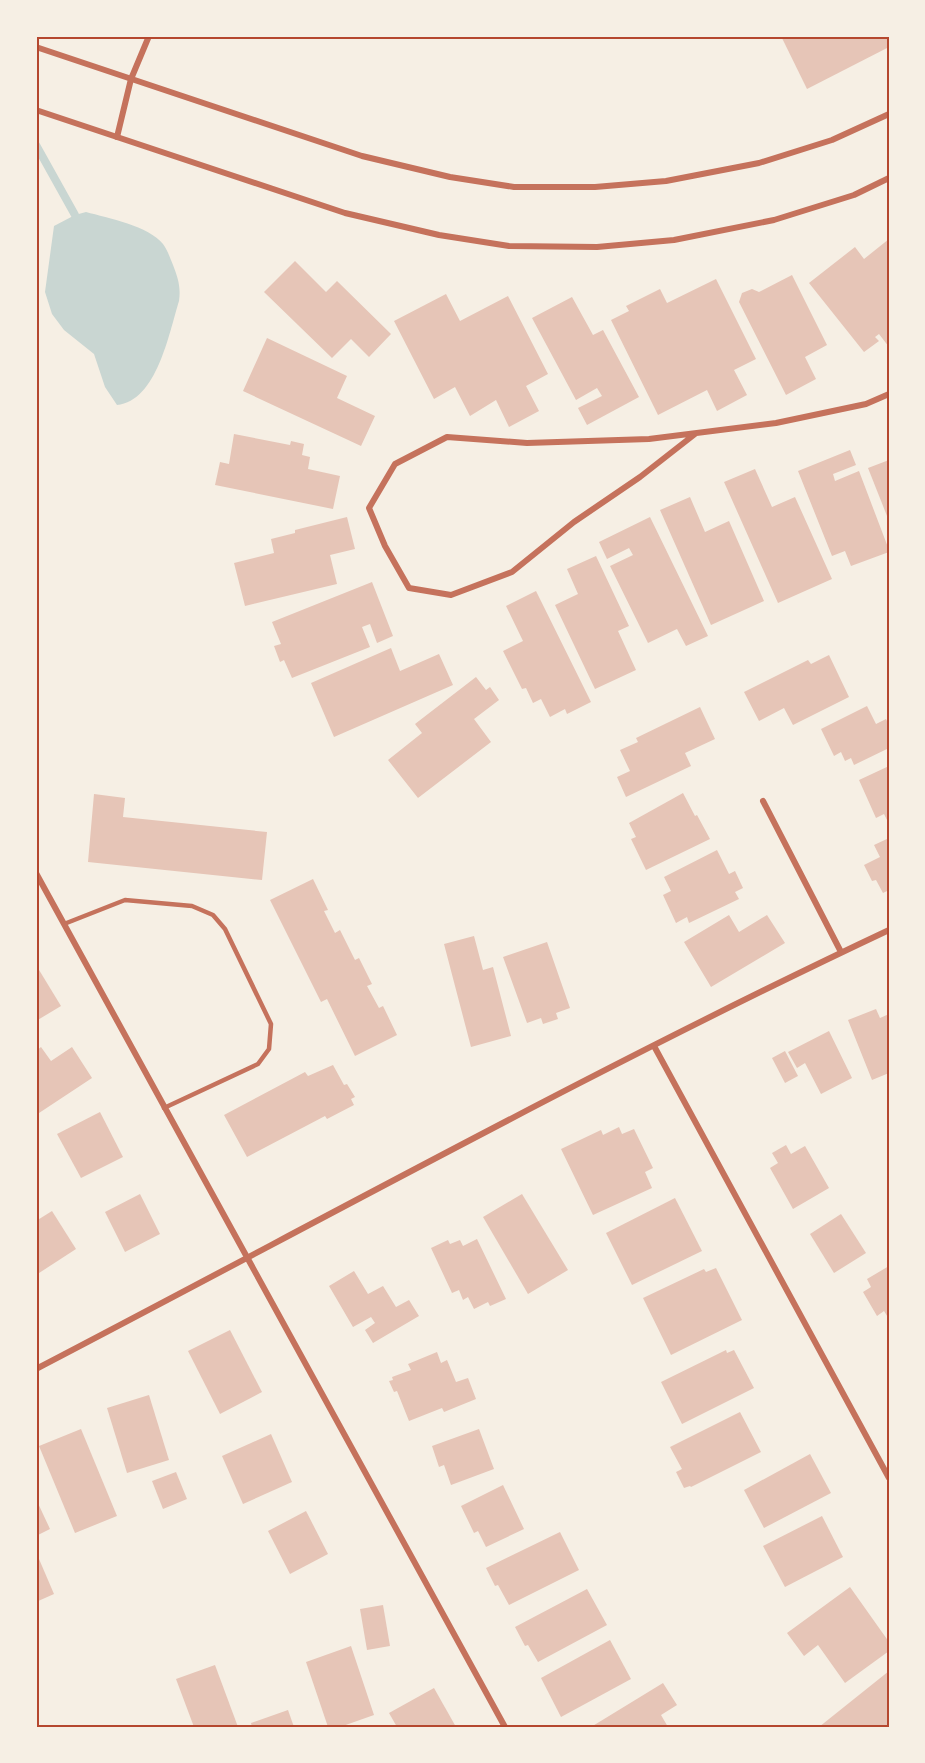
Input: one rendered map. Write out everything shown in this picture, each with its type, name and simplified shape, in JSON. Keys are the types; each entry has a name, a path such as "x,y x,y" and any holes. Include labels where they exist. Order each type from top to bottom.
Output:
{"street":[{"path":"117,137 131,79 149,36"},
{"path":"36,47 362,156 450,177 514,187 595,188 666,182 759,163 832,140 889,114"},
{"path":"36,110 345,213 439,235 509,246 597,247 674,240 774,220 854,195 889,178"},
{"path":"694,434 640,477 574,522 512,572 451,595 409,588 385,546 369,508 395,464 447,437 527,443 649,439 776,423 866,404 889,394"},
{"path":"763,801 841,952"},
{"path":"36,873 505,1727"},
{"path":"36,1369 248,1259 487,1130 749,996 889,930"},
{"path":"654,1046 889,1478"}],"lane":[{"path":"64,924 125,900 192,906 213,915 225,929 271,1024 269,1049 258,1064 164,1108"}],"shaded area":[{"path":"86,212 138,228 157,238 168,252 179,283 179,301 166,347 152,379 131,401 117,405 105,387 94,354 64,330 52,314 45,292 54,226"}],"building":[{"path":"781,36 889,36 889,47 807,89"},
{"path":"889,239 889,347 879,334 875,337 879,341 864,352 809,283 855,247 864,259"},
{"path":"295,261 326,292 337,281 391,334 369,357 351,339 332,358 264,292"},
{"path":"792,275 827,345 805,357 816,379 786,395 739,302 742,293 752,289 759,292"},
{"path":"716,279 756,359 734,370 747,395 717,411 707,390 658,415 611,320 629,311 626,306 660,289 667,303"},
{"path":"446,294 460,321 508,296 548,374 526,386 539,411 509,427 496,400 470,416 455,387 434,399 394,321"},
{"path":"572,297 593,335 603,330 639,397 587,425 578,408 602,396 597,388 576,400 532,318"},
{"path":"267,338 347,376 337,398 375,416 361,446 243,391"},
{"path":"234,434 290,445 291,441 304,444 302,455 310,457 308,469 340,476 333,509 215,485 220,462 229,464"},
{"path":"850,450 856,465 833,474 835,481 859,471 889,550 889,552 851,566 845,551 832,556 798,471"},
{"path":"889,460 889,521 868,468"},
{"path":"755,469 772,507 795,497 832,579 778,603 724,482"},
{"path":"690,497 705,532 729,521 764,601 711,625 660,510"},
{"path":"347,517 355,549 330,555 337,584 245,606 234,563 274,553 271,539 295,533 295,530"},
{"path":"650,517 708,636 686,646 677,629 648,643 610,566 633,555 629,548 607,559 599,542"},
{"path":"596,556 629,626 618,631 636,670 595,689 555,605 578,594 567,569"},
{"path":"372,582 393,636 377,643 370,624 362,627 370,647 292,678 284,660 280,662 274,646 281,644 272,622"},
{"path":"536,591 591,702 567,714 565,709 550,717 541,699 533,703 526,688 522,689 503,651 523,641 506,606"},
{"path":"391,648 400,671 439,654 453,685 334,737 311,683"},
{"path":"829,655 849,697 793,725 784,708 759,721 744,692 808,660 811,664"},
{"path":"476,677 486,690 490,687 499,700 474,719 491,742 418,798 388,760 422,733 415,724"},
{"path":"867,706 876,724 886,719 889,725 889,748 854,765 851,758 845,761 841,752 834,756 821,729"},
{"path":"700,707 715,739 685,753 691,766 626,797 617,777 630,771 620,750 638,742 636,738"},
{"path":"889,766 889,819 887,820 884,814 876,818 859,780"},
{"path":"683,793 710,839 646,870 631,839 636,837 629,823"},
{"path":"94,794 125,798 123,817 267,832 262,880 88,862"},
{"path":"889,838 889,890 883,893 876,880 872,881 864,865 880,857 874,845"},
{"path":"717,850 729,874 735,871 743,888 735,892 739,899 689,923 687,917 676,923 663,895 671,891 664,877"},
{"path":"313,879 328,910 324,911 335,933 340,930 355,960 359,958 372,984 367,986 379,1008 383,1006 397,1035 355,1056 327,999 321,1002 270,900"},
{"path":"729,915 739,932 767,915 785,943 711,987 684,942"},
{"path":"474,936 483,970 493,967 511,1036 471,1047 444,944"},
{"path":"547,942 570,1008 556,1013 558,1019 543,1024 541,1018 527,1023 503,957"},
{"path":"36,965 61,1006 36,1021"},
{"path":"876,1009 880,1018 889,1014 889,1073 872,1080 848,1020"},
{"path":"829,1031 852,1078 821,1094 805,1063 797,1068 788,1052"},
{"path":"41,1047 51,1061 72,1047 92,1078 36,1115 36,1051"},
{"path":"785,1051 798,1076 785,1083 772,1058"},
{"path":"333,1065 344,1085 347,1084 355,1097 351,1099 354,1105 327,1119 325,1116 247,1157 224,1115 305,1072 308,1076"},
{"path":"100,1112 123,1157 81,1178 57,1134"},
{"path":"619,1127 622,1134 634,1129 653,1168 645,1172 652,1188 593,1215 561,1149 601,1130 603,1135"},
{"path":"786,1145 791,1154 805,1146 829,1188 793,1209 770,1168 778,1163 772,1153"},
{"path":"140,1194 160,1234 125,1252 105,1212"},
{"path":"522,1194 568,1270 528,1294 483,1217"},
{"path":"675,1198 702,1251 632,1285 606,1233"},
{"path":"52,1211 76,1249 36,1275 36,1221"},
{"path":"841,1214 866,1253 834,1273 810,1234"},
{"path":"477,1239 506,1299 490,1306 488,1302 474,1309 468,1297 463,1300 459,1290 452,1293 431,1248 448,1240 450,1244 460,1240 463,1246"},
{"path":"889,1266 889,1319 884,1311 877,1316 863,1292 871,1287 867,1279"},
{"path":"716,1268 742,1320 671,1355 643,1298 704,1269 706,1272"},
{"path":"354,1271 368,1294 383,1286 396,1307 409,1300 419,1316 373,1343 365,1330 375,1323 371,1317 353,1327 329,1286"},
{"path":"230,1330 262,1392 220,1414 188,1351"},
{"path":"726,1350 727,1353 734,1350 754,1388 682,1424 661,1382"},
{"path":"437,1352 441,1363 447,1360 456,1382 468,1378 476,1399 444,1412 442,1408 409,1421 397,1391 394,1392 389,1381 393,1380 392,1377 411,1370 408,1364"},
{"path":"149,1395 169,1460 127,1473 107,1408"},
{"path":"740,1412 761,1452 691,1487 684,1488 676,1472 682,1469 670,1447"},
{"path":"81,1429 117,1516 75,1533 39,1446"},
{"path":"479,1429 494,1469 451,1485 444,1465 439,1467 432,1446"},
{"path":"271,1434 292,1482 243,1504 222,1456"},
{"path":"810,1454 831,1493 764,1528 744,1490"},
{"path":"176,1472 187,1499 163,1509 152,1481"},
{"path":"503,1485 524,1529 486,1547 478,1531 474,1533 461,1506"},
{"path":"36,1499 50,1529 36,1536"},
{"path":"306,1511 328,1554 290,1574 268,1531"},
{"path":"822,1516 843,1557 785,1587 763,1546"},
{"path":"560,1532 579,1570 509,1605 498,1585 495,1586 486,1568"},
{"path":"36,1552 54,1594 36,1602"},
{"path":"850,1587 889,1642 889,1651 845,1683 818,1645 804,1656 787,1633"},
{"path":"587,1589 607,1625 538,1662 528,1645 525,1646 515,1627"},
{"path":"383,1605 390,1646 367,1650 360,1609"},
{"path":"610,1640 631,1679 561,1717 541,1678"},
{"path":"351,1646 374,1715 340,1727 328,1727 306,1662"},
{"path":"215,1665 238,1727 194,1727 176,1679"},
{"path":"889,1671 889,1727 819,1727"},
{"path":"663,1683 677,1705 661,1715 668,1727 591,1727"},
{"path":"434,1688 456,1727 397,1727 389,1713"},
{"path":"288,1710 294,1727 252,1727 251,1723"}],"waterway":[{"path":"36,145 75,215"}]}
